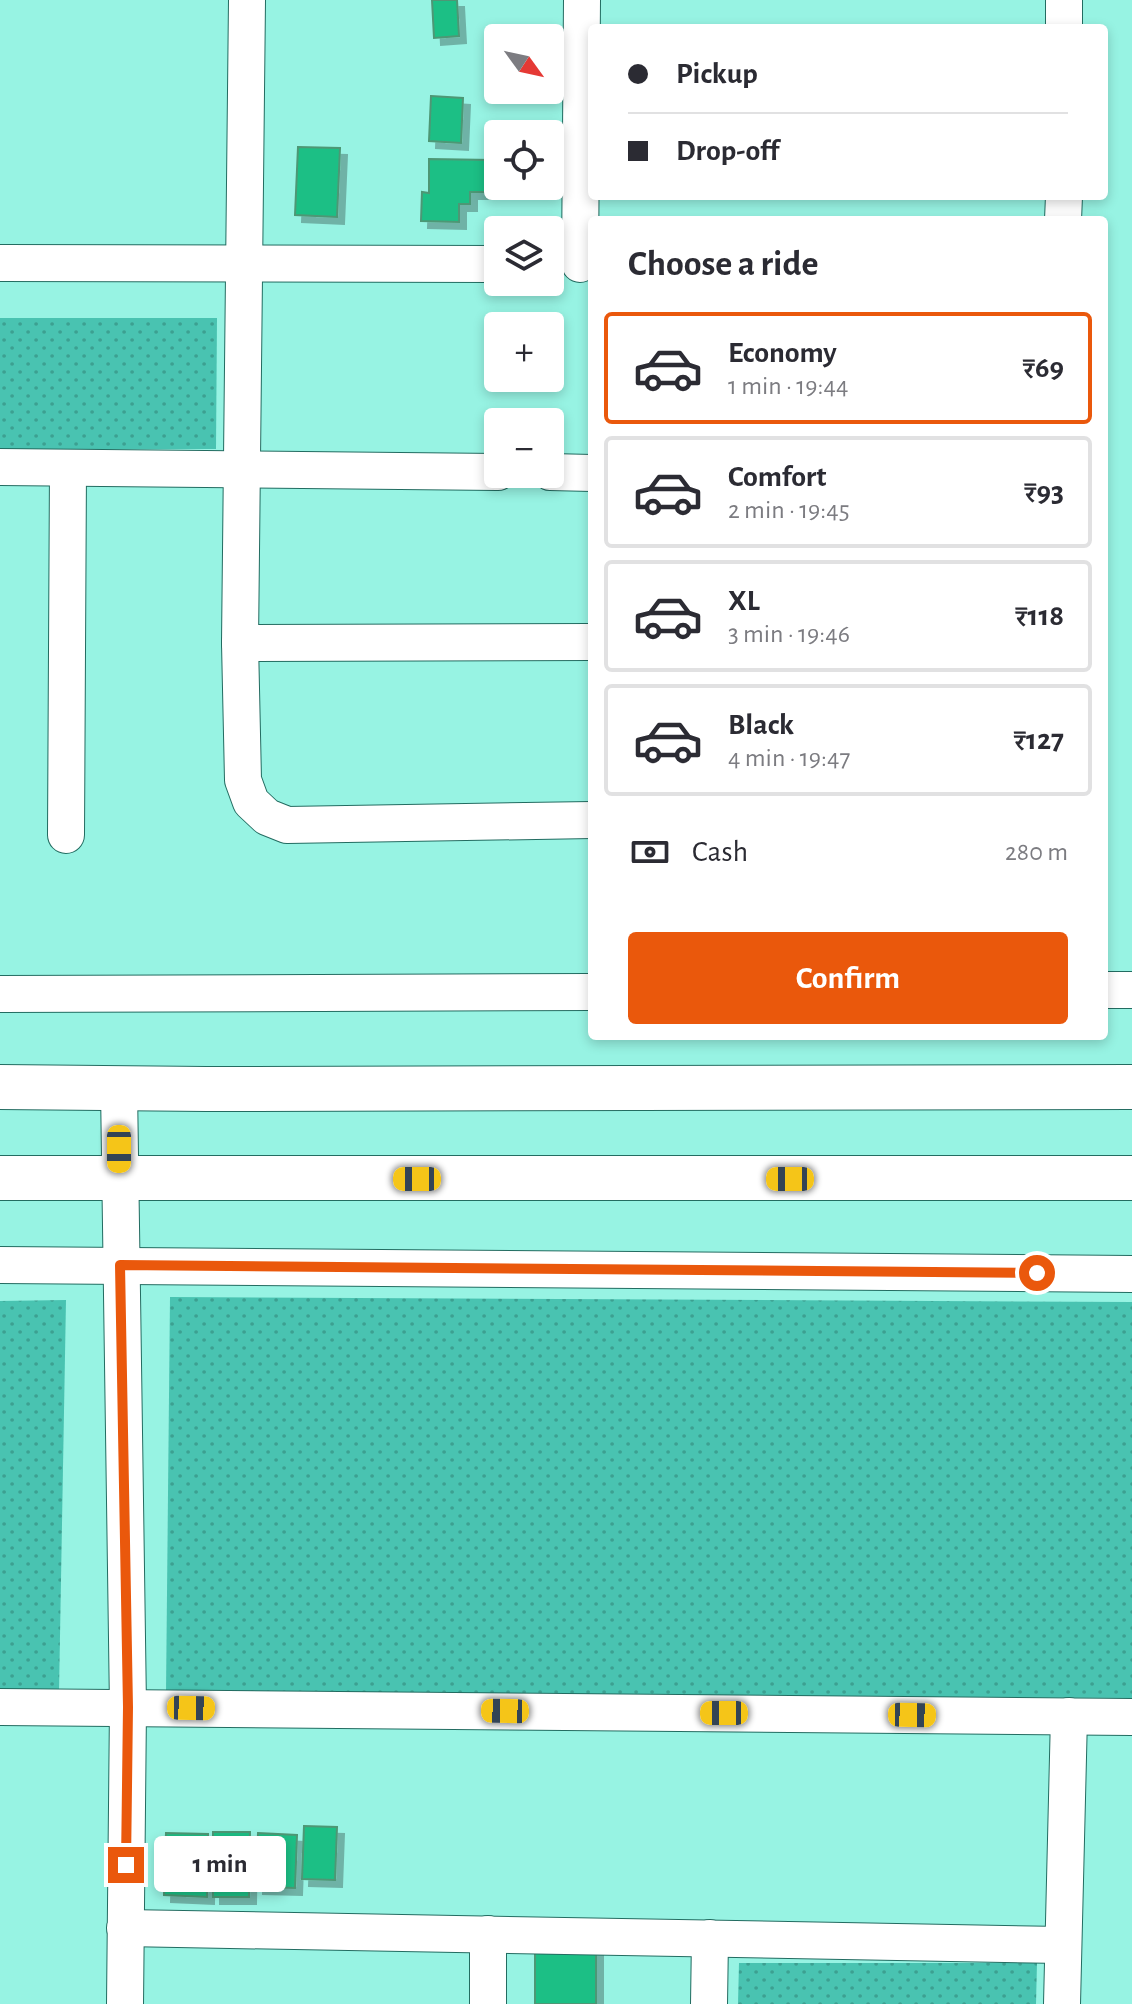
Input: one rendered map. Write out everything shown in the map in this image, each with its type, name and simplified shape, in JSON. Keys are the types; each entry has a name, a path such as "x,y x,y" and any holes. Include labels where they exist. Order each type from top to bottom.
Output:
{"street":[{"path":"247,0 240,643 243,780 251,802 267,817 287,825 588,820"},
{"path":"574,264 582,0"},
{"path":"1064,0 1064,24"},
{"path":"0,263 484,264"},
{"path":"0,467 484,472"},
{"path":"66,835 68,468"},
{"path":"564,472 588,473"},
{"path":"240,643 588,642"},
{"path":"1108,990 1132,990"},
{"path":"0,994 588,992"},
{"path":"0,1087 1132,1087"},
{"path":"119,1088 128,1707 125,2004"},
{"path":"0,1178 1132,1178"},
{"path":"0,1265 1132,1274"},
{"path":"0,1707 1132,1717"},
{"path":"1062,2004 1069,1716"},
{"path":"125,1928 1062,1945"},
{"path":"488,1934 488,2004"},
{"path":"709,2004 710,1938"}],"green space":[{"path":"0,318 217,318 216,449 0,449"},
{"path":"170,1297 1132,1302 1132,1698 166,1693"},
{"path":"66,1300 59,1692 0,1692 0,1301"},
{"path":"739,1963 1037,1963 1036,2004 738,2004"}],"building":[{"path":"432,0 457,0 459,36 434,38"},
{"path":"431,96 463,98 461,143 429,141"},
{"path":"298,147 340,148 337,217 295,215"},
{"path":"429,159 484,160 484,192 470,192 470,204 459,204 459,222 421,221 422,192 429,193"},
{"path":"304,1826 337,1827 335,1880 302,1879"},
{"path":"213,1832 250,1832 249,1897 213,1897"},
{"path":"166,1833 208,1834 207,1897 164,1895"},
{"path":"258,1833 297,1835 295,1888 256,1887"},
{"path":"535,1945 596,1945 596,2004 535,2004"}],"route":[{"path":"126,1865 128,1707 120,1265 1037,1273"}]}
